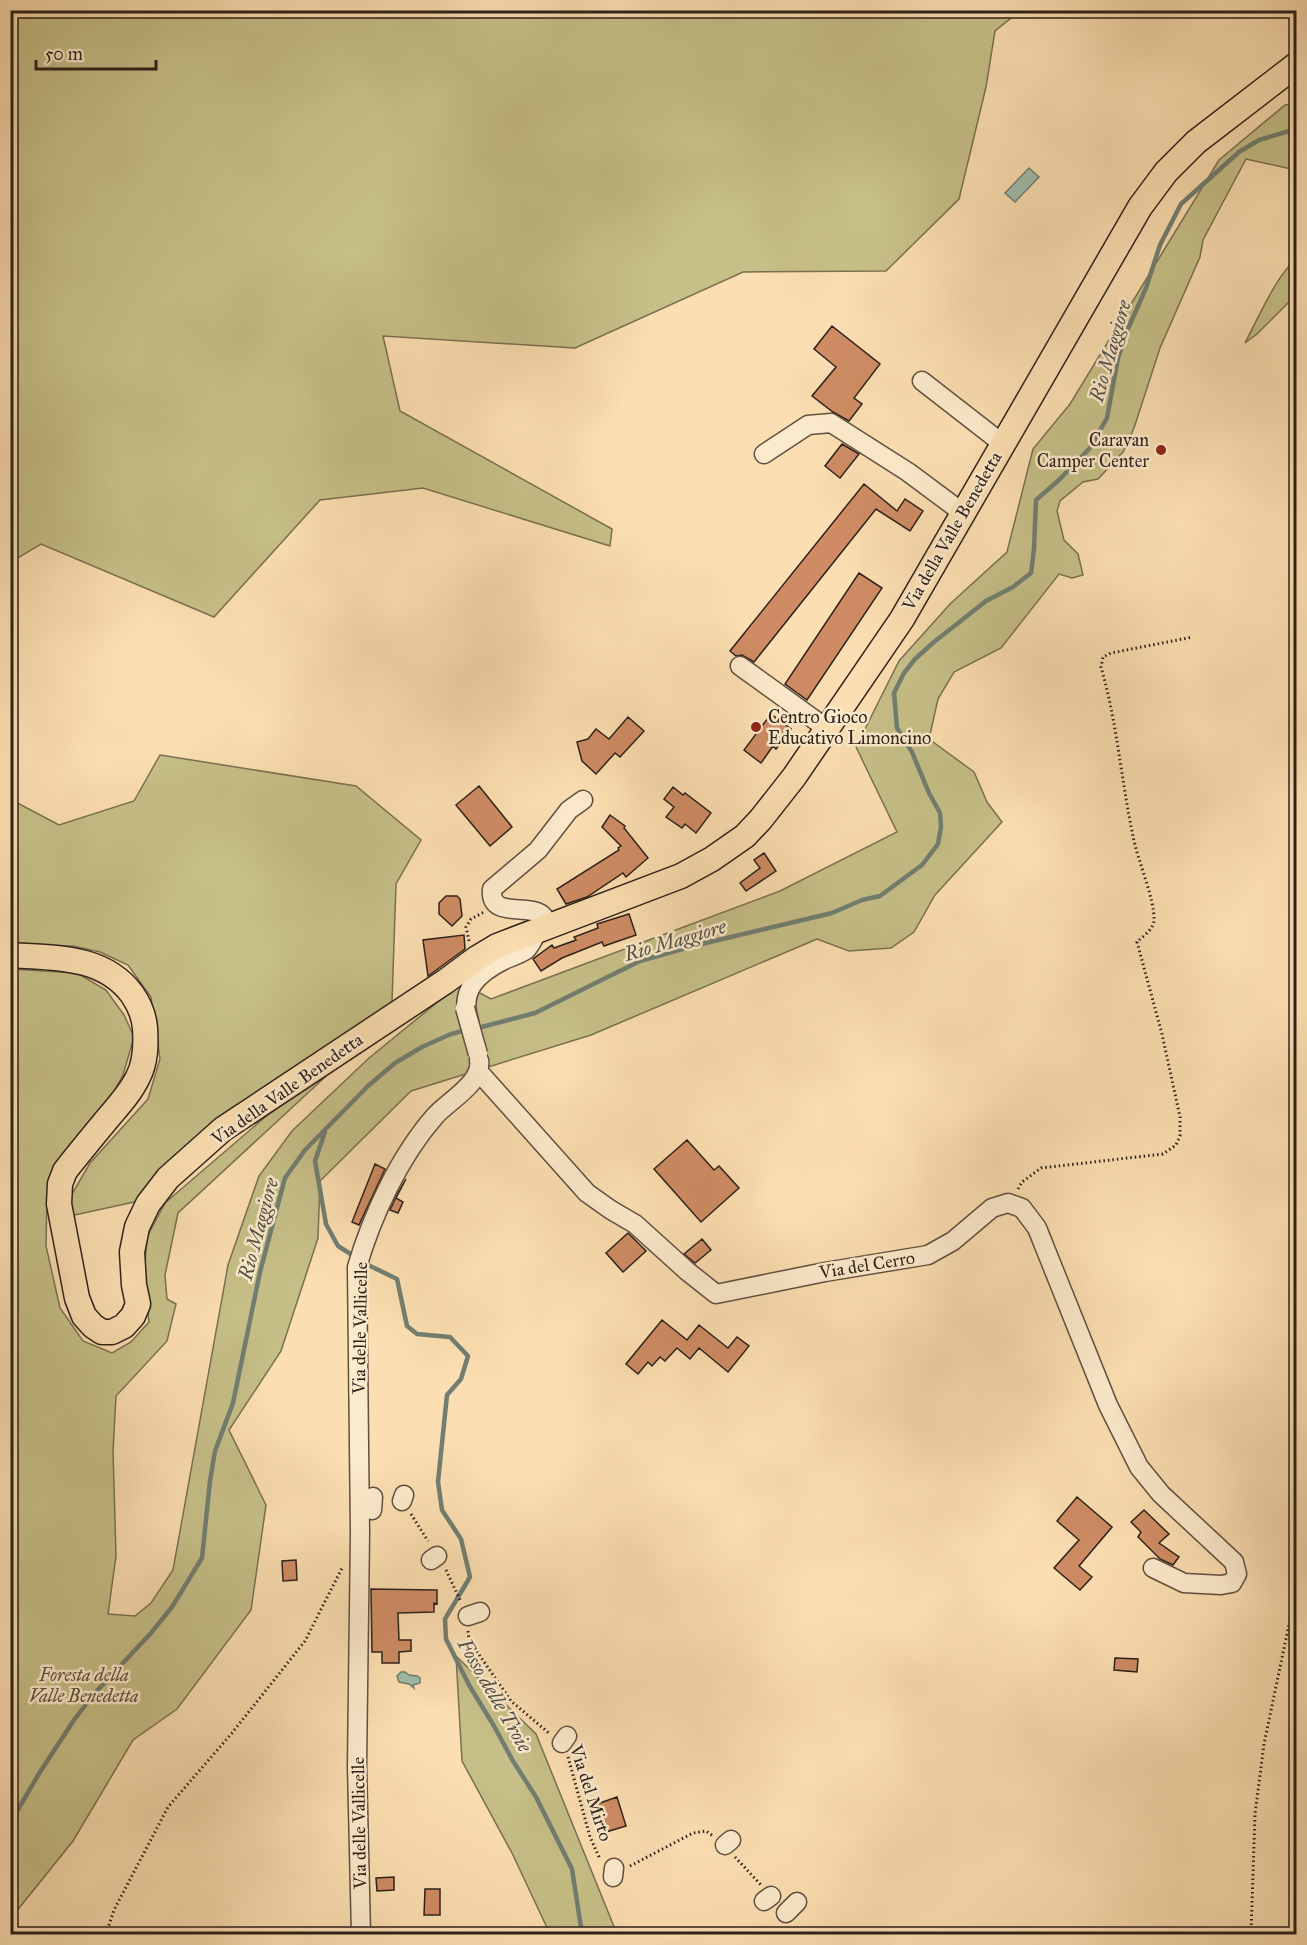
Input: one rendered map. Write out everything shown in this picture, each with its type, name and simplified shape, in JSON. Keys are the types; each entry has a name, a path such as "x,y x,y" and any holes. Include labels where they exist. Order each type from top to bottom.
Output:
{"main road":[{"name":"Via della Valle Benedetta","path":"10,955 67,958 101,968 127,988 137,1002 144,1020 146,1042 140,1075 130,1092 65,1171 60,1184 58,1204 77,1298 84,1316 93,1326 102,1332 112,1332 124,1326 133,1316 138,1304 134,1285 132,1251 137,1227 148,1204 168,1178 223,1129 497,946 681,876 712,859 745,836 761,819 794,777 902,619 1140,207 1166,172 1196,142 1296,65"}],"street":[{"path":"922,381 1003,444"},
{"path":"764,454 808,425 831,423 908,472 963,513"},
{"path":"740,666 826,728"},
{"path":"478,1071 480,1064 465,1008 467,993 472,983 494,965 526,950 543,928 544,917 538,913 494,903 491,897 492,889 538,850 576,805"},
{"name":"Via del Cerro","path":"478,1071 587,1193 635,1224 687,1271 716,1293 928,1255 953,1241 992,1208 1008,1203"},
{"name":"Via delle Vallicelle","path":"361,1935 357,1767 360,1532 357,1268 366,1236 398,1170 415,1142 436,1115 465,1090 478,1071"},
{"path":"1008,1203 1022,1208 1037,1228 1108,1405 1139,1467 1161,1494 1234,1563 1237,1574 1232,1583 1221,1585 1184,1583 1153,1568"}],"path":[{"path":"1008,1203 1022,1182 1041,1168 1163,1154 1176,1145 1180,1136 1180,1118 1162,1034 1137,942 1152,928 1154,921 1152,906 1133,836 1122,764 1101,667 1103,657 1111,653 1193,637"},
{"path":"477,958 469,943 466,927 471,919 494,903"},
{"path":"1251,1935 1255,1814 1266,1735 1292,1611 1293,1486 1296,1480"},
{"name":"Via del Mirto","path":"403,1498 434,1558 469,1610 468,1640 512,1701 566,1742 590,1838 597,1857 613,1872 627,1868 693,1833 706,1831 728,1843 779,1902 792,1919 800,1935"},
{"path":"106,1935 114,1910 168,1807 232,1733 305,1641 345,1561"},
{"path":"1292,1935 1296,1927"}],"green space":[{"path":"10,11 1020,11 995,31 986,87 959,199 886,271 743,272 575,348 383,336 400,411 612,529 610,546 423,488 320,500 214,617 41,544 11,562"},
{"name":"Foresta della Valle Benedetta","path":"1296,103 1296,170 1246,159 1203,240 1200,257 1160,348 1134,428 1123,452 1098,479 1083,482 1060,501 1057,511 1064,540 1078,554 1083,575 1072,578 1059,574 1001,648 954,672 938,699 929,739 974,772 987,802 1002,822 935,895 914,932 891,948 849,951 817,939 591,1035 411,1091 320,1181 318,1238 281,1351 229,1430 266,1505 251,1610 177,1709 133,1740 73,1841 11,1918 11,969 77,973 106,990 124,1015 134,1037 123,1075 104,1110 57,1164 47,1195 46,1246 60,1308 83,1341 112,1353 131,1342 149,1322 144,1278 147,1237 165,1203 271,1112 350,1054 178,1213 165,1275 167,1299 176,1304 167,1341 116,1396 113,1451 116,1556 108,1614 135,1616 151,1603 173,1570 228,1265 259,1176 292,1131 369,1058 461,983 491,999 780,891 897,832 856,747 899,661 950,604 1007,552 1033,449 1070,404 1219,160 1285,105"},
{"path":"1296,259 1296,295 1245,343 1281,276"},
{"path":"160,755 356,786 421,840 396,884 392,1002 205,1135 134,1202 75,1215 65,1206 90,1163 148,1099 160,1059 151,997 128,965 100,952 73,946 11,947 10,799 59,825 134,801"},
{"path":"456,1656 536,1734 617,1934 550,1934 512,1853 462,1761"}],"shaded area":[{"path":"1029,168 1039,177 1015,202 1005,193"},
{"path":"401,1672 417,1676 420,1678 420,1683 413,1685 414,1688 409,1684 399,1682 397,1676"}],"building":[{"path":"832,326 880,364 854,398 862,404 849,421 812,396 836,367 814,349"},
{"path":"842,444 859,454 840,478 825,466"},
{"path":"864,484 897,511 905,499 923,511 910,531 876,509 754,662 742,655 736,656 730,651"},
{"path":"859,573 882,588 807,700 785,684"},
{"path":"771,714 791,729 776,749 773,746 761,763 744,750"},
{"path":"628,717 644,731 620,757 615,753 596,774 582,761 577,742 588,739 596,729 609,739"},
{"path":"479,786 512,827 490,846 456,805"},
{"path":"673,787 683,795 685,793 711,813 696,833 685,824 682,828 666,817 674,807 664,799"},
{"path":"610,815 625,826 624,828 648,858 626,877 623,873 587,897 566,904 557,889 619,850 621,846 602,827"},
{"path":"764,853 776,871 746,891 740,883 760,868 754,860"},
{"path":"446,896 457,896 460,899 462,916 452,926 439,914 439,903"},
{"path":"629,914 636,935 604,946 602,942 562,958 541,971 533,959 552,945 554,948 576,940 574,937 598,928 597,924"},
{"path":"464,935 465,949 428,976 423,940"},
{"path":"687,1140 714,1170 719,1166 739,1188 701,1222 654,1169"},
{"path":"375,1164 385,1169 359,1225 352,1222"},
{"path":"406,1179 396,1198 403,1202 398,1213 390,1210 398,1193"},
{"path":"628,1233 646,1251 623,1272 606,1253"},
{"path":"702,1239 711,1250 695,1263 684,1254"},
{"path":"662,1320 687,1340 699,1325 728,1348 737,1337 749,1346 728,1372 699,1348 690,1359 677,1348 665,1361 660,1357 652,1366 648,1362 638,1374 626,1364"},
{"path":"1077,1497 1112,1527 1079,1566 1092,1577 1080,1590 1054,1568 1079,1540 1057,1521"},
{"path":"1144,1510 1169,1534 1159,1543 1179,1557 1173,1565 1160,1559 1138,1537 1141,1532 1131,1522"},
{"path":"296,1560 297,1580 283,1581 282,1561"},
{"path":"371,1589 437,1590 437,1604 434,1603 434,1612 398,1613 399,1640 411,1640 411,1651 399,1652 399,1663 382,1663 382,1652 372,1652"},
{"path":"1115,1658 1138,1659 1137,1672 1114,1670"},
{"path":"617,1797 626,1826 606,1832 597,1804"},
{"path":"394,1877 394,1890 377,1891 376,1878"},
{"path":"425,1889 440,1889 440,1915 424,1915"}],"waterway":[{"name":"Rio Maggiore","path":"474,1029 535,1013 640,961 832,913 862,900 880,896 922,865 938,844 941,827 940,813 912,752 897,728 894,693 904,673 915,659 934,642 986,601 1013,587 1031,573 1036,500 1090,448 1107,418 1118,358 1127,331 1146,288 1160,245 1181,204 1239,152 1259,140 1296,129"},
{"name":"Rio Maggiore","path":"10,1823 74,1720 93,1695 172,1607 202,1558 215,1451 233,1403 260,1272 285,1178 305,1150 368,1086 395,1063 422,1047 466,1030"},
{"name":"Fosso delle Troie","path":"325,1132 315,1161 326,1224 338,1246 357,1258"},
{"name":"Fosso delle Troie","path":"364,1263 397,1279 407,1326 417,1334 450,1337 468,1356 461,1379 447,1395 438,1482 442,1510 461,1539 470,1577 445,1619 446,1639 469,1685 536,1797 572,1869 582,1934"}],"place":[{"name":"Caravan Camper Center","path":"1161,450"},
{"name":"Centro Gioco Educativo Limoncino","path":"756,727"}]}
